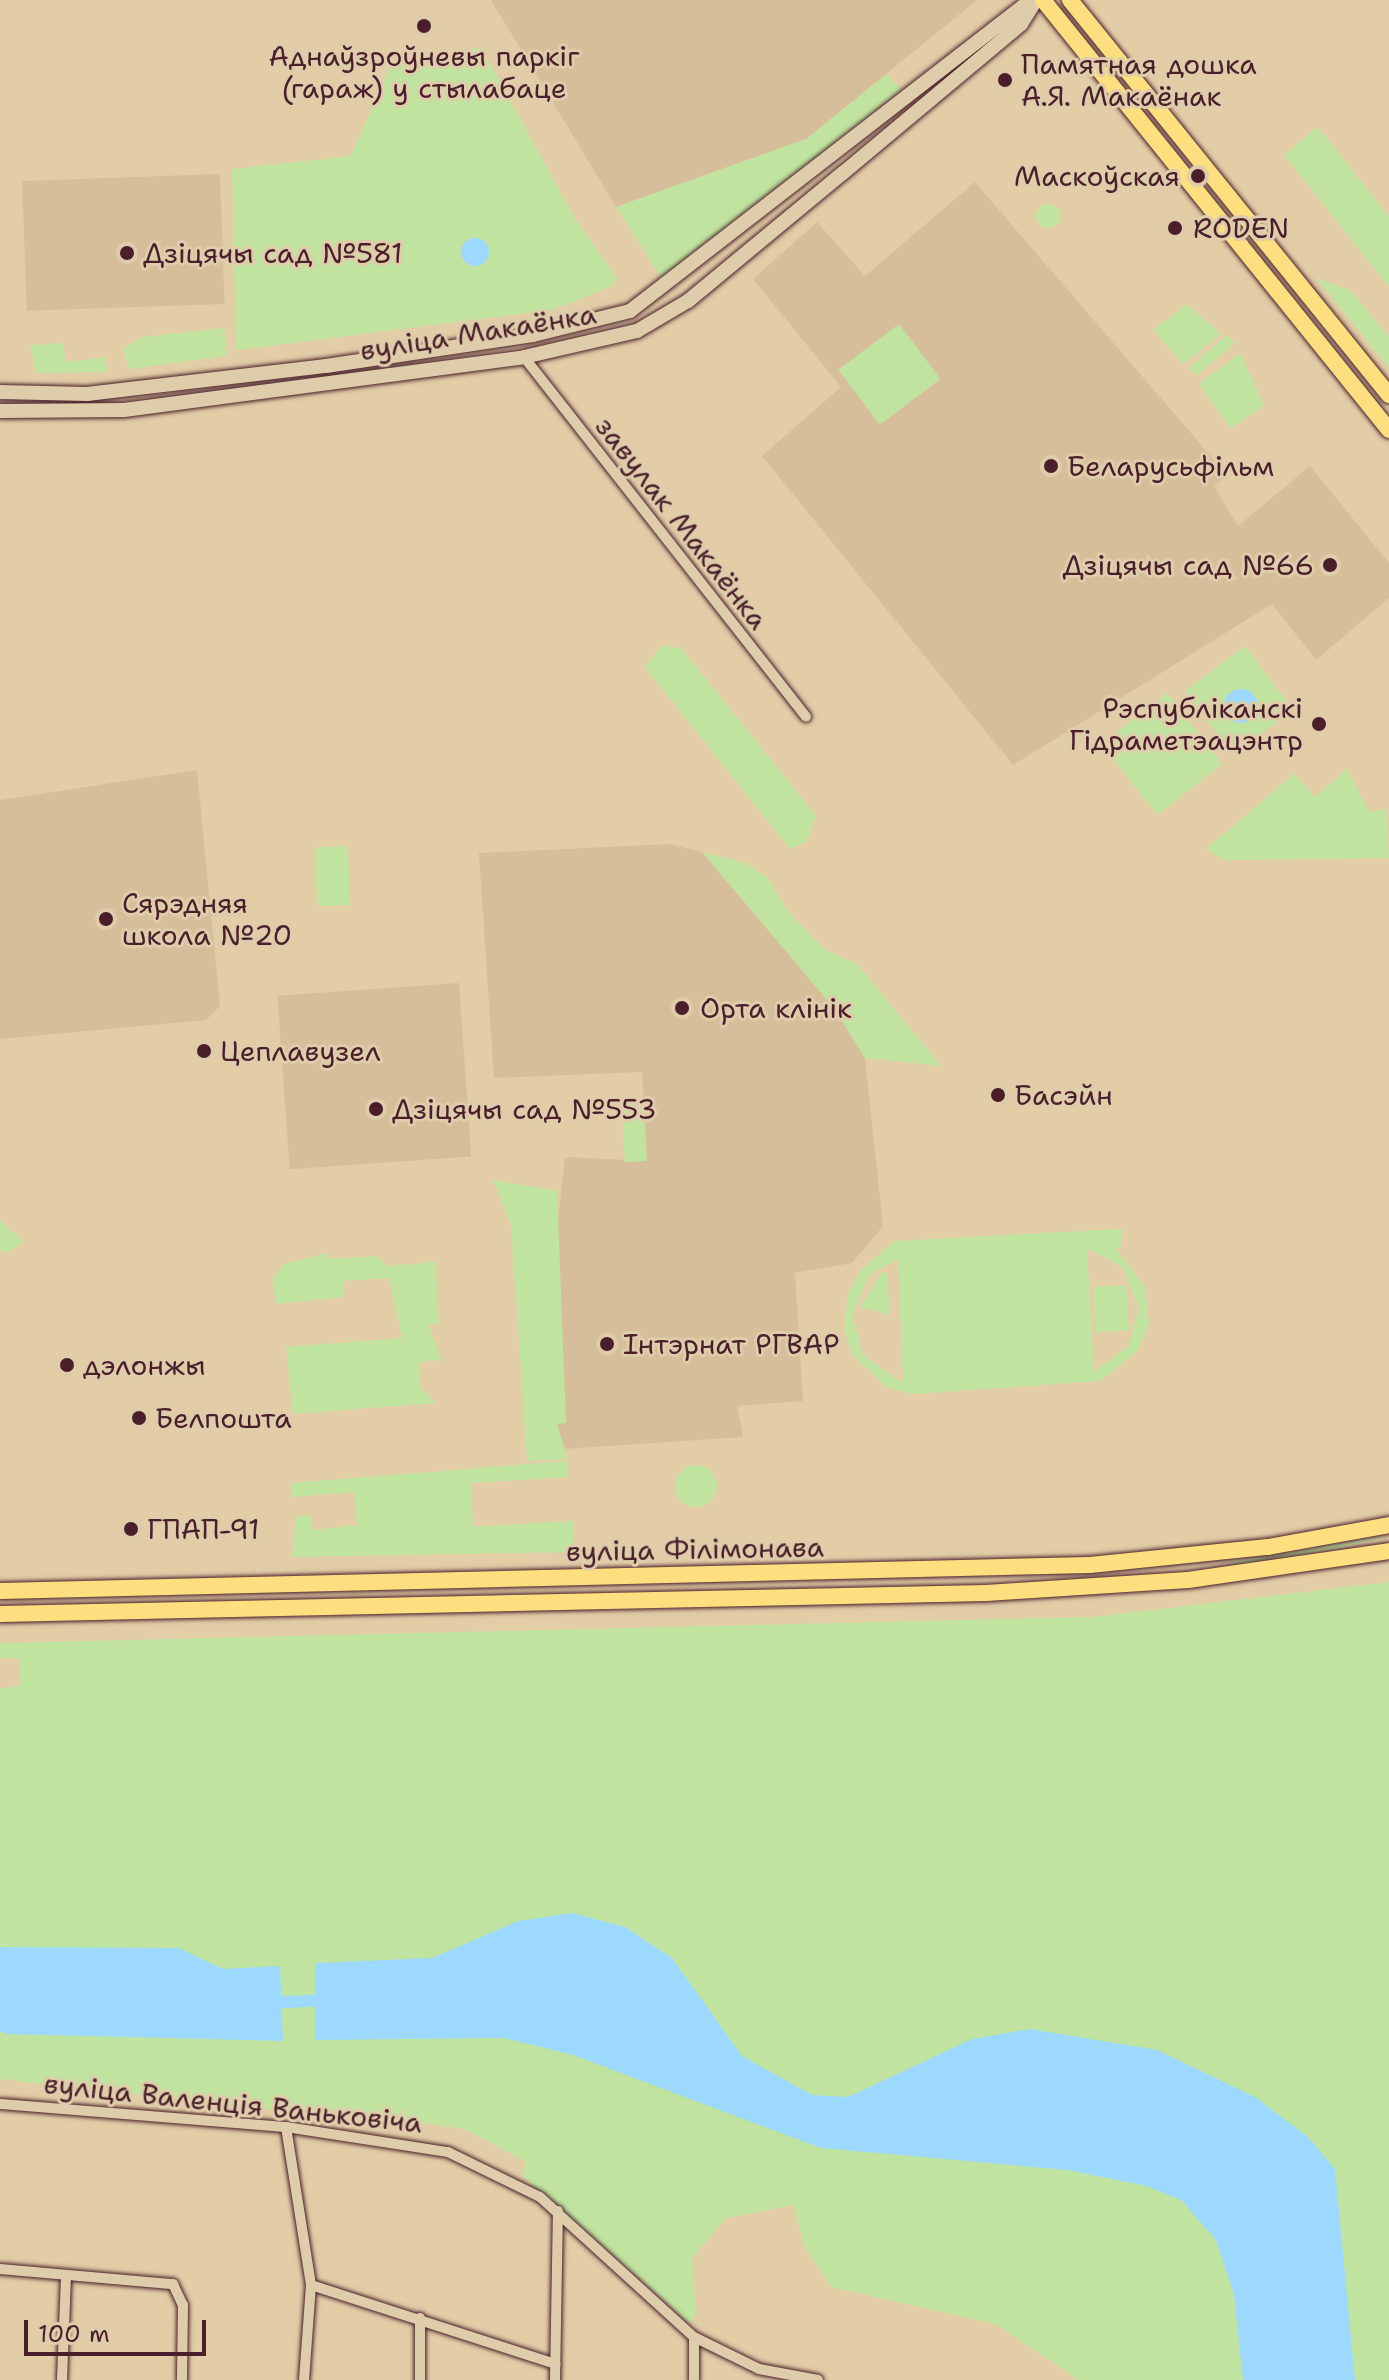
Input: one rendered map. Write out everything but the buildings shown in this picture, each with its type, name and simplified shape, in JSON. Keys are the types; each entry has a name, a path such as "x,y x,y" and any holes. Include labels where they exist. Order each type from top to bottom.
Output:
{"main road":[{"path":"1043,0 1389,430"},
{"path":"1070,0 1389,395"},
{"name":"вуліца Філімонава","path":"0,1591 616,1577 1185,1556 1389,1525"},
{"name":"вуліца Філімонава","path":"0,1614 986,1593 1188,1580 1389,1551"},
{"path":"1185,1556 1188,1580"},
{"path":"616,1577 618,1601"},
{"path":"464,1581 465,1604"},
{"path":"183,1586 184,1610"}],"street":[{"name":"вуліца Макаёнка","path":"0,392 120,389 533,335 613,317 650,300 1033,0"},
{"name":"вуліца Макаёнка","path":"0,411 124,410 524,357 662,319 1021,24 1033,0"},
{"path":"650,300 662,319"},
{"name":"завулак Макаёнка","path":"524,357 806,717"},
{"path":"120,389 124,410"},
{"name":"вуліца Валенція Ваньковіча","path":"0,2104 286,2127 448,2152 520,2184 558,2211 694,2337 759,2369 818,2380"},
{"path":"286,2127 311,2285 304,2380"},
{"path":"555,2380 558,2211"},
{"path":"0,2269 173,2284 183,2305 182,2380"},
{"path":"62,2380 66,2275"},
{"path":"311,2285 556,2364"},
{"path":"420,2318 420,2380"},
{"path":"694,2337 694,2380"}],"shaded area":[{"path":"491,0 977,0 806,139 616,207"},
{"name":"Дзіцячы сад №581","path":"220,174 225,304 27,311 22,181"},
{"path":"975,182 1227,475 1214,486 1238,526 1310,466 1389,563 1389,598 1316,660 1272,604 1013,765 762,456 841,387 753,279 817,222 865,276"},
{"name":"Сярэдняя школа №20","path":"197,770 220,1006 206,1020 0,1039 0,800"},
{"path":"669,844 702,852 834,1008 865,1058 883,1226 852,1263 795,1273 803,1401 737,1406 743,1437 533,1451 565,1157 647,1161 642,1072 494,1078 479,853"},
{"name":"Дзіцячы сад №553","path":"459,983 471,1157 290,1169 277,996"}],"green space":[{"path":"481,47 575,219 617,278 612,286 552,310 236,350 232,169 351,156 390,66"},
{"path":"887,74 901,90 664,282 616,207 806,139"},
{"path":"1318,127 1389,217 1389,287 1284,155"},
{"path":"1048,204 1059,211 1060,216 1053,227 1048,228 1037,221 1036,216 1043,205"},
{"path":"1316,278 1350,290 1389,337 1389,368"},
{"path":"1187,304 1221,334 1183,364 1153,330"},
{"path":"899,324 941,379 880,425 838,370"},
{"path":"224,328 227,356 128,369 124,348 143,337"},
{"path":"1227,335 1234,343 1196,376 1189,368"},
{"path":"63,343 66,362 105,357 108,372 36,373 30,345"},
{"path":"1240,353 1264,405 1231,429 1199,384"},
{"path":"661,646 681,648 816,816 807,841 790,849 645,667"},
{"path":"1245,646 1293,710 1233,755 1185,691"},
{"path":"1167,693 1222,764 1157,815 1102,744"},
{"path":"1347,769 1369,812 1386,809 1389,858 1225,860 1206,849 1294,774 1315,797"},
{"path":"348,846 350,905 317,906 315,847"},
{"path":"702,852 746,863 768,878 787,910 825,950 857,964 941,1066 865,1058 834,1008"},
{"path":"644,1109 647,1161 625,1162 622,1110"},
{"path":"493,1180 557,1191 566,1423 557,1424 568,1459 527,1461 511,1225"},
{"path":"0,1220 23,1241 9,1252 0,1251"},
{"path":"1121,1229 1122,1247 1115,1248 1145,1287 1149,1323 1137,1352 1100,1381 913,1394 887,1387 852,1355 844,1329 848,1293 860,1271 895,1241","holes":["1087,1248 1123,1268 1139,1308 1129,1346 1094,1371","898,1258 903,1381 900,1382 863,1355 852,1315 869,1276"]},
{"path":"328,1253 329,1259 377,1256 388,1266 435,1262 439,1323 429,1325 441,1360 419,1362 421,1389 436,1403 293,1414 286,1347 402,1338 389,1278 343,1281 344,1297 276,1304 273,1278 284,1264"},
{"path":"882,1272 887,1273 890,1315 860,1307"},
{"path":"1126,1285 1129,1330 1096,1332 1093,1287"},
{"path":"567,1461 567,1477 471,1483 473,1527 574,1521 573,1552 292,1557 296,1517 311,1515 312,1530 357,1525 354,1492 292,1497 292,1483"},
{"path":"696,1465 711,1471 717,1486 711,1501 696,1507 681,1501 675,1486 681,1471"},
{"path":"1389,1535 1338,1549 1234,1565 1233,1561"},
{"path":"1389,1582 1389,2380 1079,2380 995,2324 831,2287 805,2247 793,2205 726,2218 692,2258 696,2313 690,2323 523,2176 525,2161 463,2129 336,2110 280,2111 0,2079 0,1688 20,1686 19,1658 0,1658 0,1643 1093,1617"}],"water":[{"path":"475,238 485,242 489,252 485,262 475,266 465,262 461,252 465,242"},
{"path":"1241,689 1253,694 1258,706 1253,718 1241,723 1229,718 1224,706 1229,694"},
{"path":"572,1913 625,1927 672,1958 742,2056 812,2095 848,2097 972,2039 1030,2029 1157,2050 1255,2097 1308,2137 1335,2169 1355,2380 1243,2380 1234,2294 1216,2240 1181,2200 1146,2186 1067,2170 821,2148 573,2055 504,2038 315,2040 315,1963 432,1958 518,1921"},
{"path":"0,1947 179,1948 223,1969 280,1966 283,2041 6,2034 0,2031"}],"waterway":[{"path":"267,2003 328,2000"}],"place":[{"name":"Аднаўзроўневы паркіг (гараж) у стылабаце","path":"424,26"},
{"name":"Памятная дошка А.Я. Макаёнак","path":"1005,80"},
{"name":"Маскоўская","path":"1198,176"},
{"name":"RODEN","path":"1175,228"},
{"name":"Дзіцячы сад №581","path":"127,253"},
{"name":"Беларусьфільм","path":"1051,466"},
{"name":"Дзіцячы сад №66","path":"1330,565"},
{"name":"Рэспубліканскі Гідраметэацэнтр","path":"1319,724"},
{"name":"Сярэдняя школа №20","path":"106,919"},
{"name":"Орта клінік","path":"682,1008"},
{"name":"Цеплавузел","path":"204,1051"},
{"name":"Басэйн","path":"998,1095"},
{"name":"Дзіцячы сад №553","path":"376,1109"},
{"name":"Інтэрнат РГВАР","path":"607,1344"},
{"name":"дэлонжы","path":"67,1365"},
{"name":"Белпошта","path":"139,1418"},
{"name":"ГПАП-91","path":"131,1529"}]}
